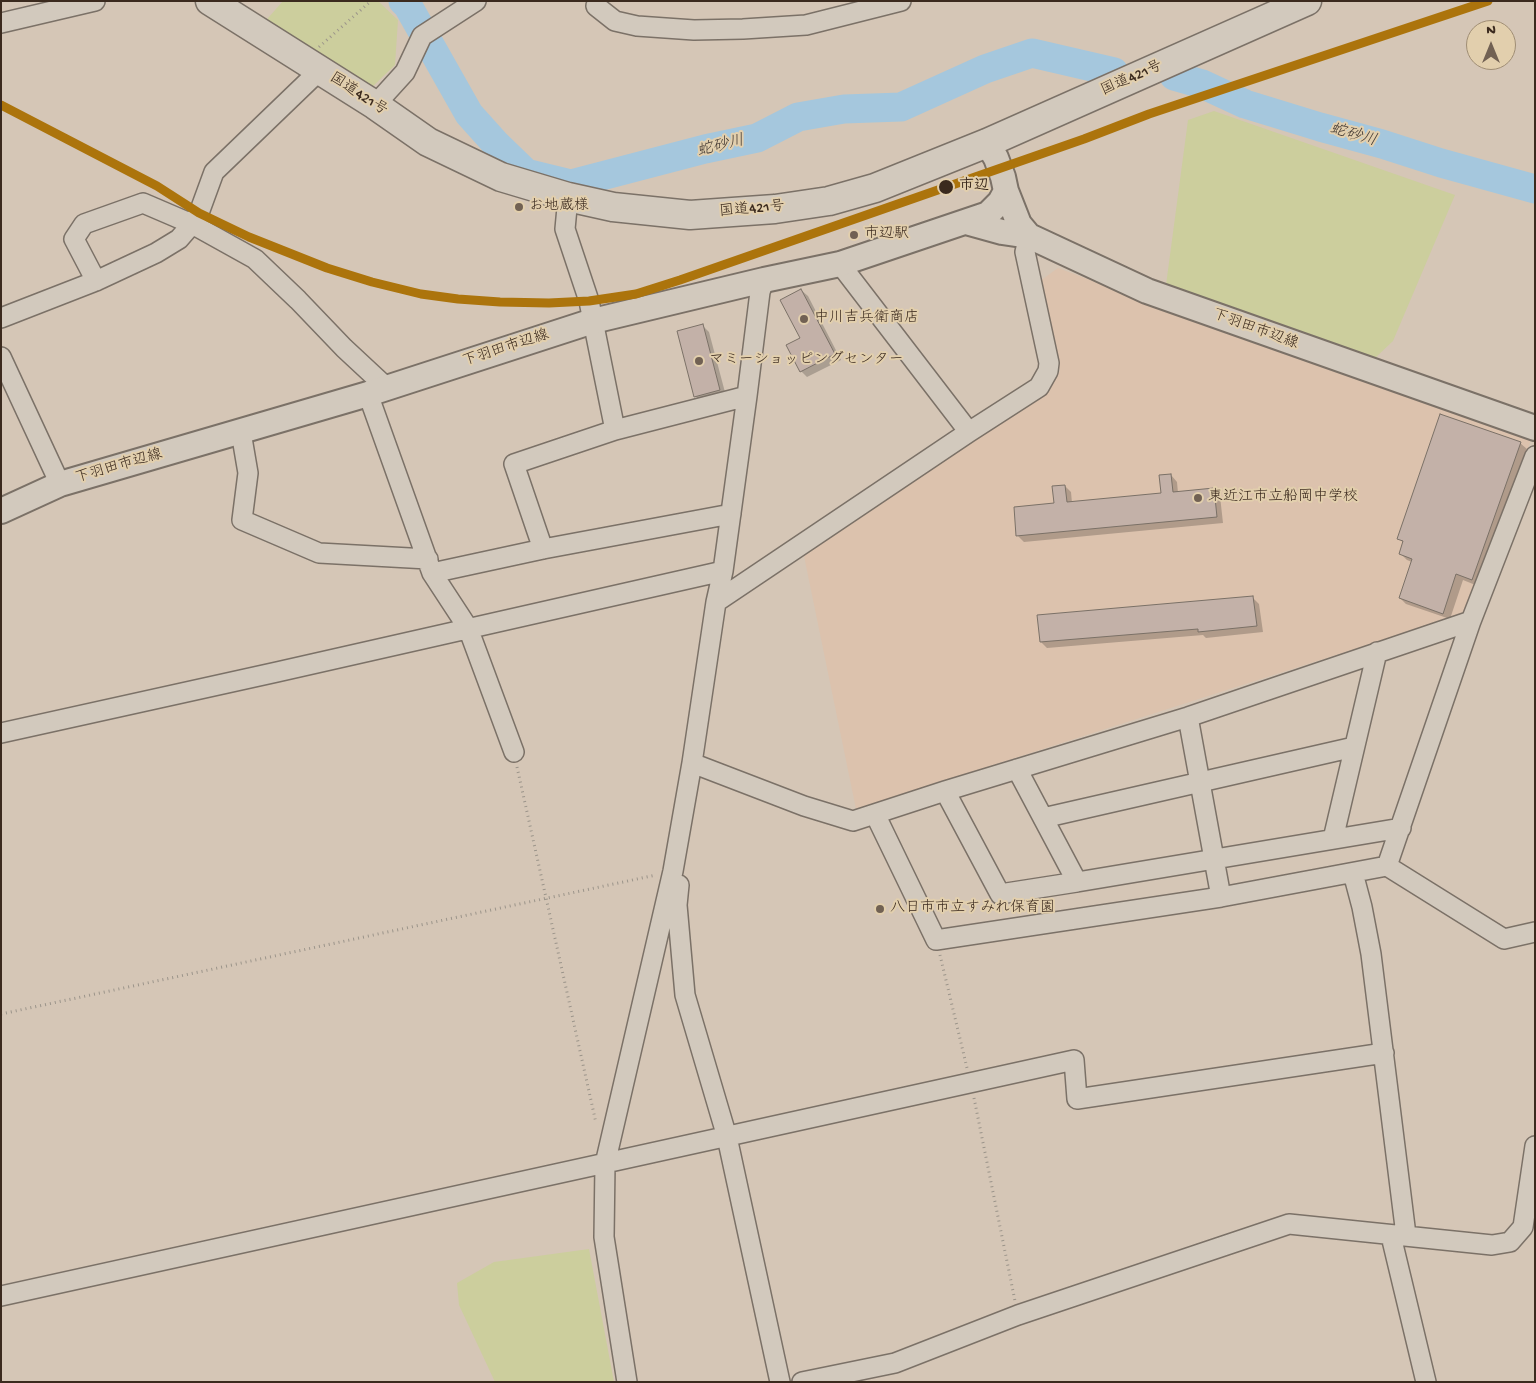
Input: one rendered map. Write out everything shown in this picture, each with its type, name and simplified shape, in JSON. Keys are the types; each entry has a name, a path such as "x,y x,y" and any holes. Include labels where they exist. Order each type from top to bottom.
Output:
{"highway":[{"name":"国道421号","path":"210,1 375,105 428,142 501,177 613,207 690,215 775,208 829,200 875,188 986,143 1307,1"}],"main road":[{"path":"986,143 996,158 1019,224 1029,236"},
{"name":"下羽田市辺線","path":"1,511 60,484 378,391 593,321 840,264 988,214 1000,202 1006,191"},
{"name":"下羽田市辺線","path":"966,222 1002,232 1029,236 1147,291 1535,428"}],"street":[{"path":"1,23 95,1"},
{"path":"375,105 404,72 422,36 476,1"},
{"path":"595,3 615,21 637,26 694,30 806,25 900,1"},
{"path":"1,318 96,281 156,253 179,239 192,224 199,212 214,172 311,65"},
{"path":"568,196 565,229 593,321 615,430"},
{"path":"96,281 74,238 84,224 143,203 192,224 255,259 344,348 378,391 430,566 468,628 514,752"},
{"path":"716,602 969,432 1040,387 1048,371 1049,363 1025,252 1029,236"},
{"path":"840,264 969,432"},
{"path":"627,1382 604,1238 605,1164 673,871 692,763 716,602 723,570 760,292 764,280"},
{"path":"1,357 60,484"},
{"path":"544,549 514,464 615,430 747,396"},
{"path":"241,432 248,473 242,520 319,553 430,566 544,549 731,514"},
{"path":"1387,866 1471,621 1535,456"},
{"path":"1,733 723,570"},
{"path":"692,763 804,806 853,822 945,791 1188,717 1471,621"},
{"path":"1333,839 1377,652"},
{"path":"1188,717 1221,897"},
{"path":"1043,818 1354,747"},
{"path":"1017,769 1077,882"},
{"path":"945,791 1000,894 1401,828"},
{"path":"875,814 936,940 1221,897 1387,866 1504,939 1535,932"},
{"path":"673,871 680,880 677,905 685,995 727,1137 780,1382"},
{"path":"1353,873 1372,954 1384,1053 1399,1236 1426,1382"},
{"path":"1,1296 1074,1060 1077,1099 1384,1053"},
{"path":"802,1382 895,1363 1018,1315 1289,1224 1492,1245 1510,1242 1523,1227 1535,1146"}],"path":[{"path":"311,65 371,1"},
{"path":"514,752 597,1126"},
{"path":"1,1014 673,871"},
{"path":"936,940 971,1083 1018,1315"}],"shaded area":[{"name":"東近江市立船岡中学校","path":"1058,268 1332,370 1531,440 1467,612 856,809 804,556 1042,388 1060,371 1040,281"}],"green space":[{"path":"283,1 378,1 398,20 395,65 368,91 261,26"},
{"path":"1214,111 1455,195 1393,341 1373,360 1166,285 1188,120"},
{"path":"589,1249 614,1382 495,1382 459,1305 457,1283 494,1262"}],"building":[{"name":"中川吉兵衛商店","path":"801,289 835,354 800,372 786,345 800,338 780,300"},
{"name":"マミーショッピングセンター","path":"703,324 720,390 694,397 677,331"},
{"path":"1440,414 1521,442 1472,580 1456,574 1443,614 1399,598 1412,559 1399,554 1403,541 1397,539"},
{"path":"1171,474 1173,492 1214,488 1217,517 1016,536 1014,507 1054,503 1052,486 1065,485 1067,502 1161,493 1159,475"},
{"path":"1253,596 1257,626 1198,632 1198,629 1040,642 1037,615"}],"waterway":[{"name":"蛇砂川","path":"403,1 408,6 469,114 496,144 526,173 571,184 705,149 757,138 798,117 844,109 901,107 985,69 1032,53 1114,72"},
{"name":"蛇砂川","path":"1174,76 1202,84 1245,104 1535,189"}],"transit line":[{"path":"1,105 157,186 199,213 249,237 327,268 421,294 458,299 549,303 589,301 636,294 680,280 1084,139 1149,114 1488,1"}],"place":[{"name":"市辺","path":"946,187"},
{"name":"お地蔵様","path":"519,207"},
{"name":"市辺駅","path":"854,235"},
{"name":"中川吉兵衛商店","path":"804,319"},
{"name":"マミーショッピングセンター","path":"699,361"},
{"name":"東近江市立船岡中学校","path":"1198,498"},
{"name":"八日市市立すみれ保育園","path":"880,909"}]}
